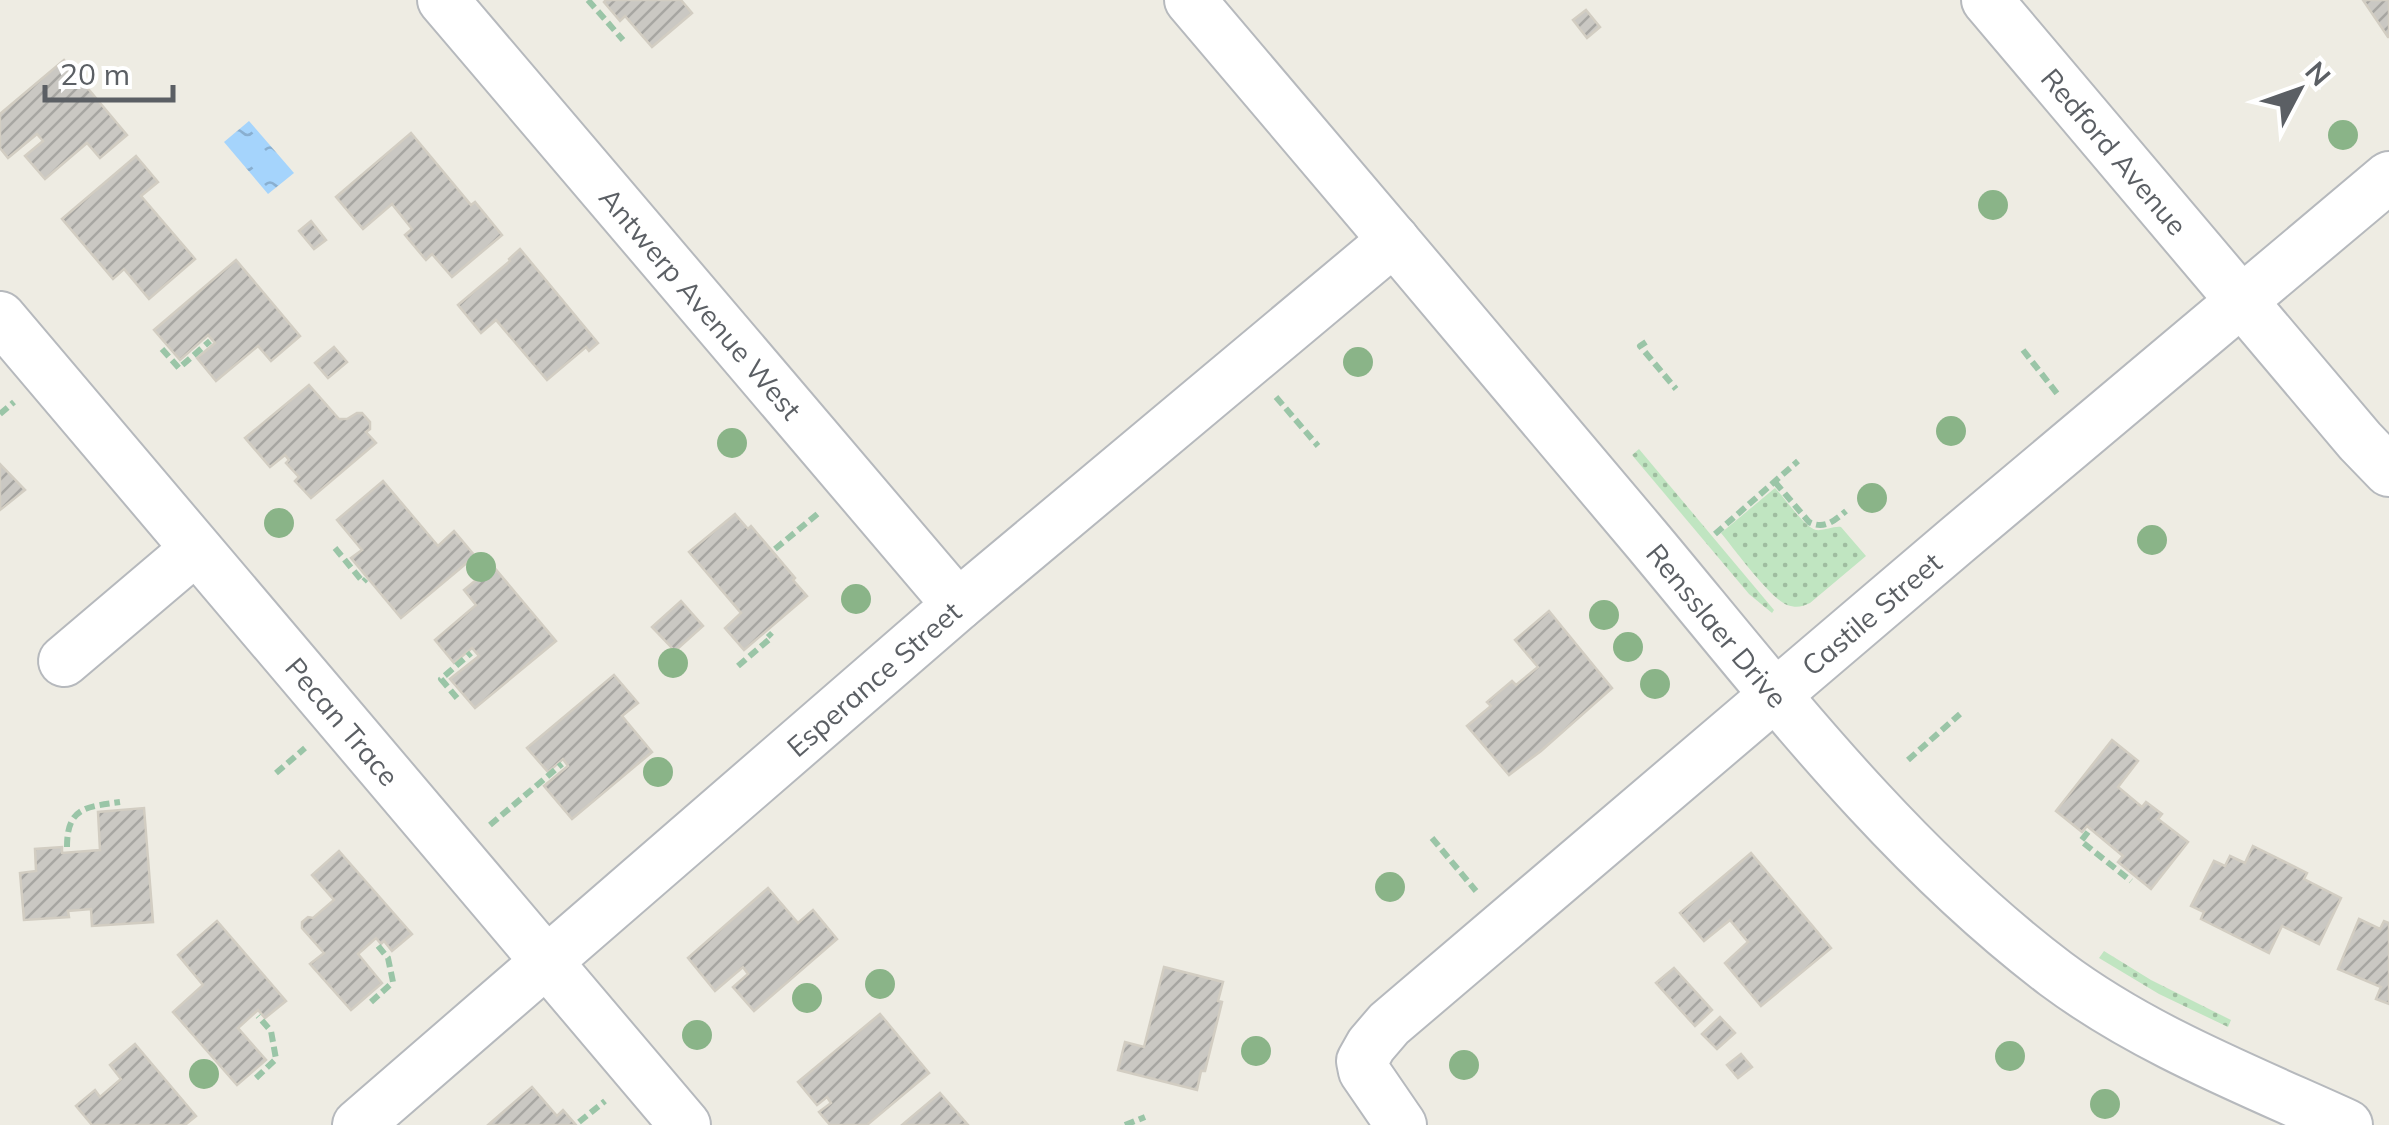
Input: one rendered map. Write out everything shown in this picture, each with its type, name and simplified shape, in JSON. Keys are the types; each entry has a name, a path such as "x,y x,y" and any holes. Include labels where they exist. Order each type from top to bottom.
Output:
{"street":[{"name":"Antwerp Avenue West","path":"443,0 958,605"},
{"name":"Rensslaer Drive","path":"1190,0 1777,695 1916,851 1974,906 2060,976 2154,1034 2346,1125"},
{"name":"Redford Avenue","path":"1987,0 2389,471"},
{"name":"Castile Street","path":"1401,1125 1364,1071 1362,1061 1389,1024 2389,177"},
{"name":"Esperance Street","path":"358,1125 958,605 1394,240"},
{"name":"Pecan Trace","path":"0,317 685,1125"},
{"path":"64,661 196,548"}],"path":[{"path":"588,0 623,40"},
{"path":"162,349 179,368 210,341"},
{"path":"1646,342 1640,346 1676,388"},
{"path":"2023,350 2060,397"},
{"path":"1274,395 1318,446"},
{"path":"1715,534 1798,462"},
{"path":"1775,482 1816,526 1828,524 1846,511"},
{"path":"776,549 822,511 776,549"},
{"path":"334,548 363,582 366,580"},
{"path":"738,666 772,638 768,633"},
{"path":"458,698 441,679 472,653"},
{"path":"1908,760 1960,714"},
{"path":"276,773 312,742"},
{"path":"487,828 562,764"},
{"path":"67,847 68,825 77,814 95,805 120,802"},
{"path":"2088,832 2081,841 2131,881"},
{"path":"1432,838 1478,893"},
{"path":"371,1002 393,982 388,958 375,942"},
{"path":"256,1078 276,1059 271,1031 258,1016"},
{"path":"579,1122 613,1094"},
{"path":"1125,1125 1145,1117"}],"green space":[{"path":"1639,449 1774,610 1772,613 1749,594 1632,455"},
{"path":"1775,488 1811,528 1841,527 1866,556 1802,606 1787,605 1771,593 1721,533"},
{"path":"2104,951 2151,980 2231,1020 2228,1027 2159,994 2099,958"}],"water":[{"path":"249,121 294,173 268,194 224,142"}],"building":[{"path":"606,0 681,0 692,13 652,47 625,16 620,21"},
{"path":"2363,0 2389,0 2389,37 2388,37"},
{"path":"1586,10 1600,27 1587,38 1573,20"},
{"path":"64,60 127,135 100,158 87,143 45,179 25,156 43,141 37,134 8,158 0,148 0,114"},
{"path":"411,133 471,205 475,202 502,235 452,277 432,254 426,260 405,235 412,229 392,204 363,229 336,197"},
{"path":"136,156 158,182 141,196 195,259 149,299 124,269 113,279 62,219"},
{"path":"311,221 326,240 314,249 299,231"},
{"path":"520,249 598,343 589,351 586,347 547,380 496,320 481,333 458,305"},
{"path":"236,260 300,336 271,361 258,346 216,381 197,358 215,343 208,335 180,360 154,330"},
{"path":"334,347 347,362 328,378 315,363"},
{"path":"309,385 339,419 362,413 370,422 366,432 376,443 311,498 295,481 299,477 286,463 289,460 285,455 270,467 245,438"},
{"path":"0,464 25,490 0,510"},
{"path":"383,481 438,546 454,531 475,556 401,618 351,558 362,550 337,520"},
{"path":"735,514 748,529 751,526 807,596 744,650 725,628 741,613 689,552"},
{"path":"493,566 556,641 475,708 450,679 479,656 472,648 454,663 435,640 476,605 464,590"},
{"path":"681,601 703,626 675,651 652,627"},
{"path":"1549,611 1612,688 1509,775 1467,726 1512,681 1516,685 1538,667 1515,640"},
{"path":"614,675 638,703 622,716 652,752 572,819 544,786 568,766 563,759 548,772 527,748"},
{"path":"2112,740 2138,761 2118,787 2142,807 2146,802 2162,814 2158,819 2188,842 2151,889 2118,862 2123,856 2087,826 2082,832 2056,811"},
{"path":"144,808 153,922 92,926 91,909 68,911 69,917 24,920 20,873 36,871 35,849 62,847 62,853 100,850 98,812"},
{"path":"2253,846 2307,873 2304,879 2341,898 2319,944 2282,926 2269,953 2201,919 2204,912 2191,906 2214,861 2225,866 2230,856 2245,863"},
{"path":"339,851 412,934 392,951 376,938 358,954 382,983 351,1010 310,964 324,953 302,928 302,922 334,900 312,875"},
{"path":"1751,853 1831,948 1761,1006 1725,963 1748,942 1730,920 1704,941 1680,913"},
{"path":"768,888 798,923 813,910 837,939 754,1011 733,987 748,974 743,967 715,991 688,958"},
{"path":"2359,919 2380,929 2384,921 2389,923 2389,1004 2376,999 2381,987 2338,969"},
{"path":"217,921 286,1001 265,1018 258,1010 238,1028 266,1060 237,1085 173,1012 203,985 178,955"},
{"path":"1164,967 1223,982 1218,1001 1222,1002 1197,1090 1118,1070 1125,1042 1144,1047"},
{"path":"1674,968 1712,1010 1695,1026 1656,983"},
{"path":"880,1014 929,1073 867,1125 830,1125 819,1112 831,1103 827,1097 817,1105 798,1082"},
{"path":"1720,1017 1735,1033 1717,1049 1702,1034"},
{"path":"135,1044 196,1116 185,1125 92,1125 76,1106 95,1090 100,1097 121,1079 110,1065"},
{"path":"1741,1054 1752,1067 1738,1078 1727,1065"},
{"path":"532,1087 557,1116 563,1110 576,1125 488,1125"},
{"path":"940,1093 968,1125 902,1125"}]}
